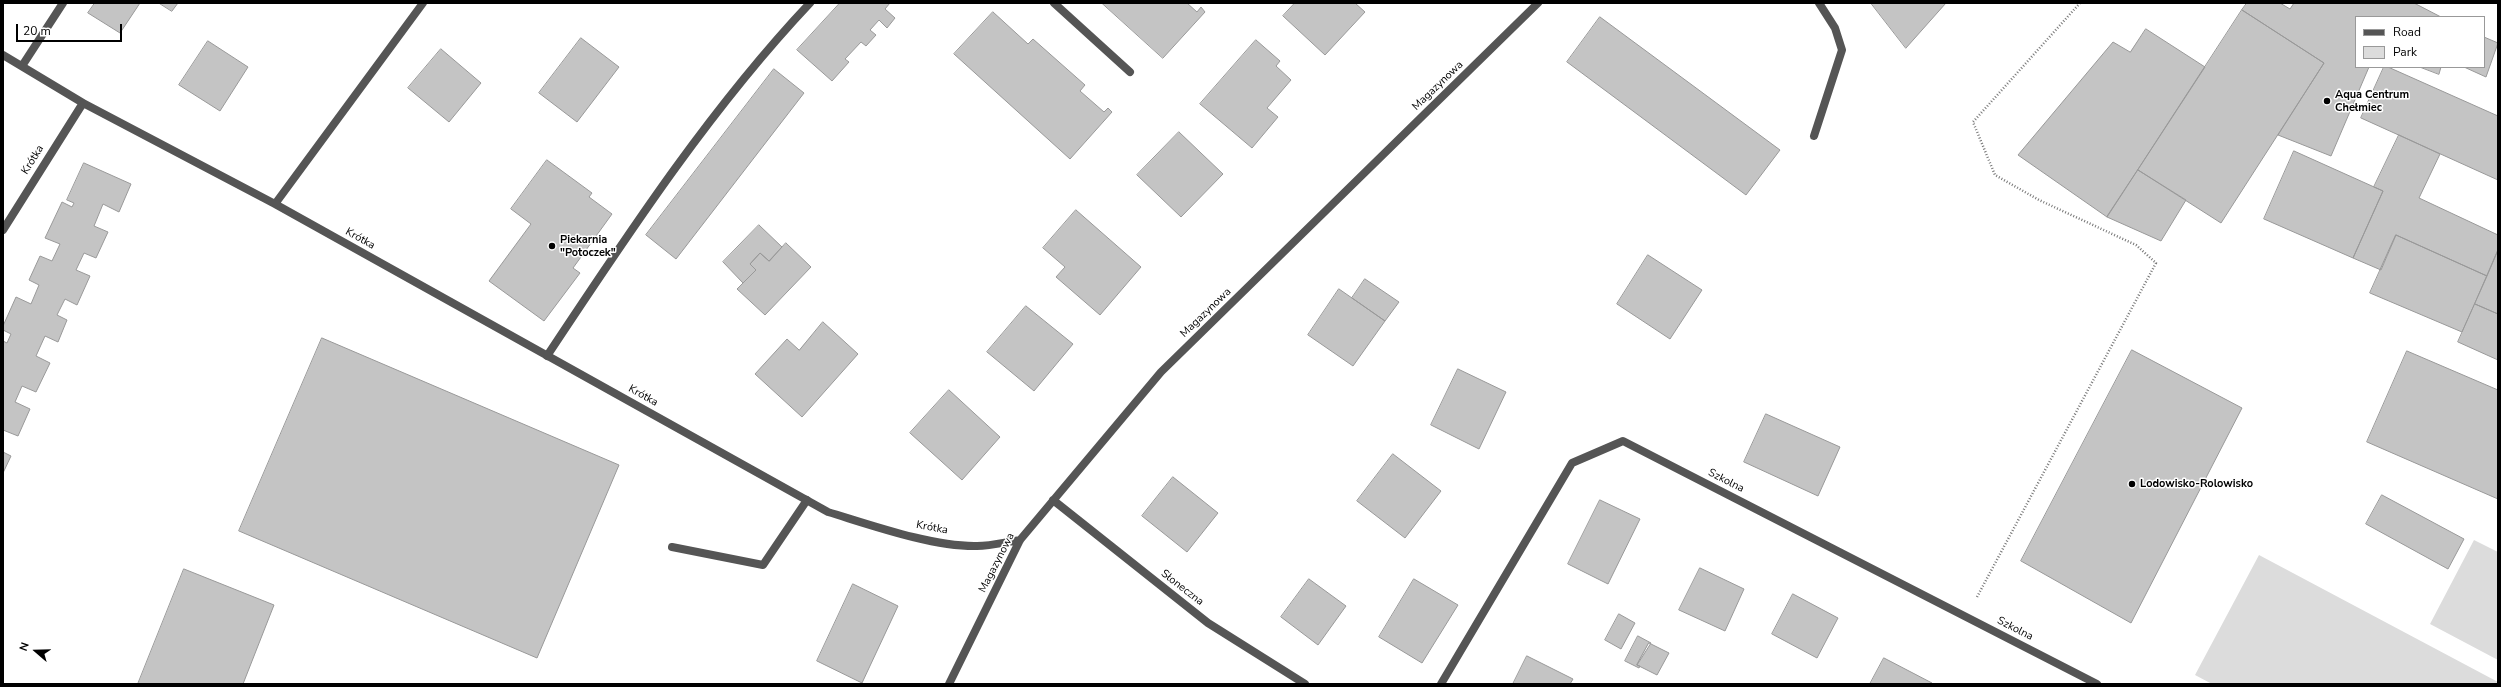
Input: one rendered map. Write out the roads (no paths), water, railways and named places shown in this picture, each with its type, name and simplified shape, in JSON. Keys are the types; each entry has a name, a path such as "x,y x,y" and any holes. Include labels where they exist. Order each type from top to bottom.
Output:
{"street":[{"path":"22,66 63,3"},
{"path":"275,204 423,3"},
{"path":"547,356 601,274 702,134 774,41 810,3"},
{"path":"1054,3 1130,72"},
{"name":"Magazynowa","path":"949,684 1020,540 1161,372 1538,3"},
{"path":"1814,136 1842,50 1835,28 1819,3"},
{"name":"Krótka","path":"3,55 83,103 275,204 828,512 876,527 939,541 977,546 1020,540"},
{"name":"Krótka","path":"3,230 83,103"},
{"name":"Szkolna","path":"1441,684 1572,463 1623,441 2097,684"},
{"path":"672,547 763,565 807,500"},
{"name":"Słoneczna","path":"1053,500 1208,623 1305,684"}],"place":[{"name":"Aqua Centrum Chełmiec","path":"2327,101"},
{"name":"Piekarnia \"Potoczek\"","path":"552,246"},
{"name":"Lodowisko-Rolowisko","path":"2132,484"}]}
